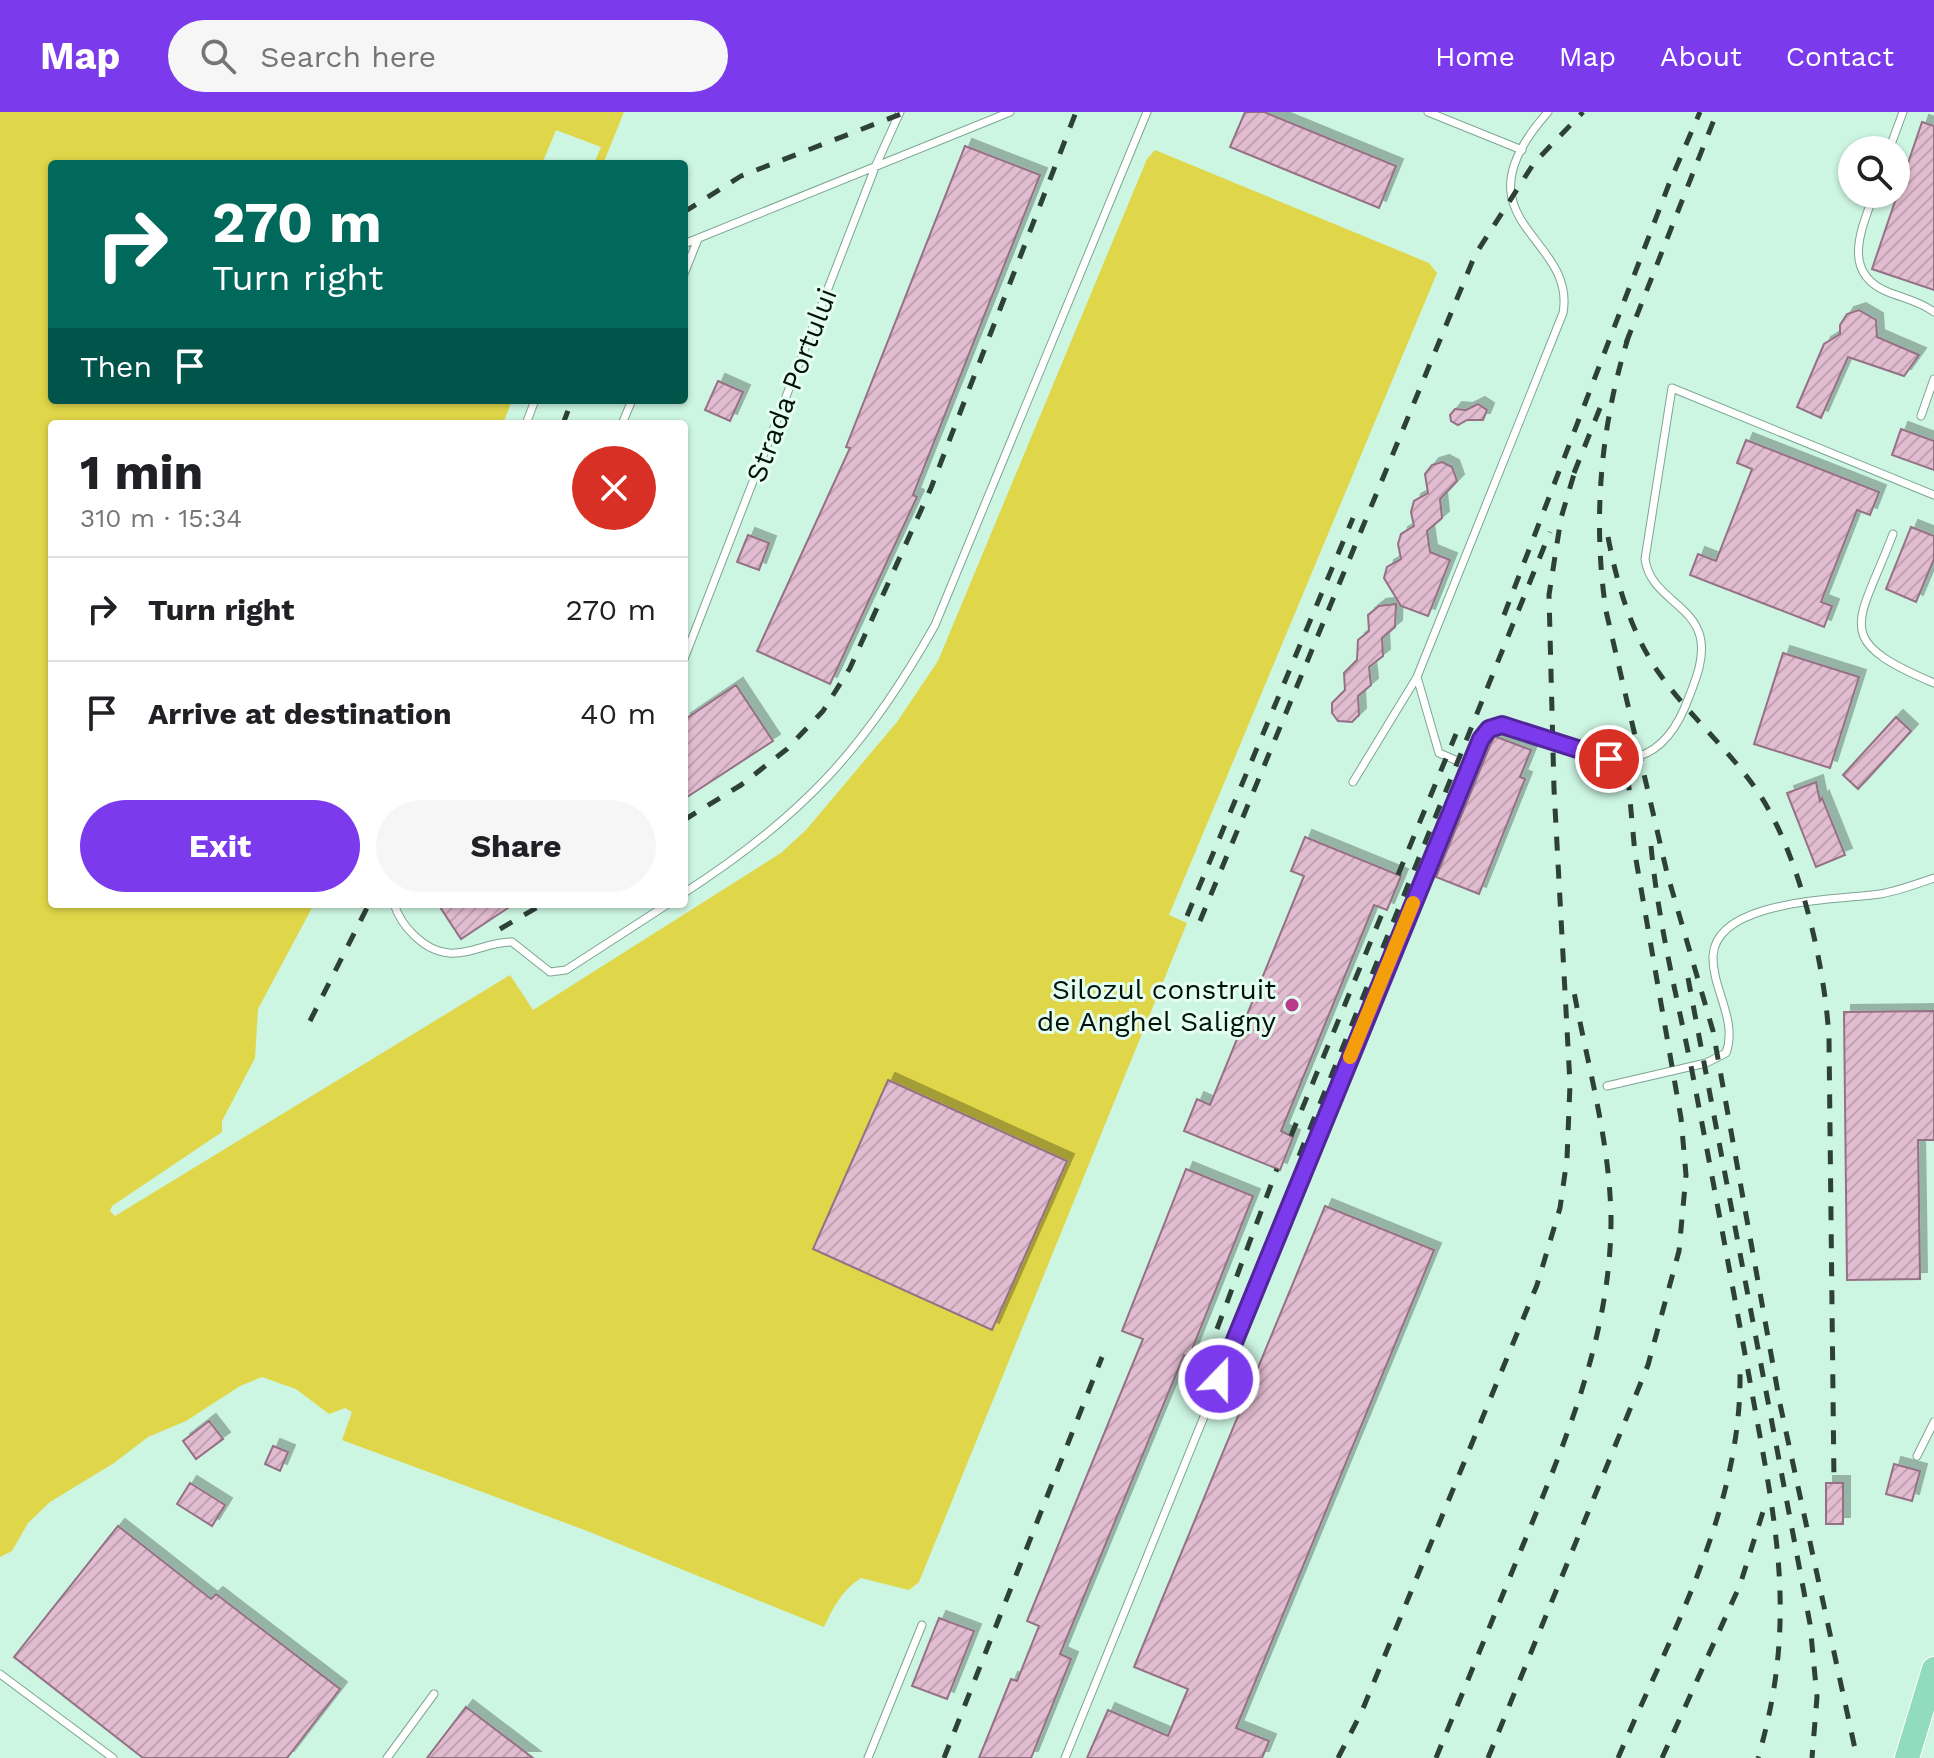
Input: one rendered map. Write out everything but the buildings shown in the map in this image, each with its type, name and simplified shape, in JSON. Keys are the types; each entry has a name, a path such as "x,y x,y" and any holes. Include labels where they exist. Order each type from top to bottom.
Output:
{"main road":[{"path":"1907,1758 1934,1669"}],"lane":[{"name":"Strada Portului","path":"688,649 876,165 900,112"},
{"path":"688,242 1010,112"},
{"path":"688,890 741,856 802,806 854,749 898,691 935,625 1147,112"},
{"path":"1428,112 1522,150"},
{"path":"1353,782 1417,677 1563,313 1565,300 1559,274 1515,213 1511,196 1513,176 1522,150 1548,112"},
{"path":"1894,136 1903,112"},
{"path":"1869,208 1858,239 1857,258 1862,275 1875,287 1934,312"},
{"path":"688,264 699,238"},
{"path":"1921,416 1934,379"},
{"path":"1065,1758 1485,733 1502,725 1609,759 1639,759 1664,739 1682,713 1701,659 1700,637 1689,617 1657,589 1646,570 1645,559 1672,388 1934,495"},
{"path":"1893,534 1860,619 1862,638 1870,651 1889,664 1934,683"},
{"path":"1417,677 1439,753 1469,766"},
{"path":"1607,1086 1706,1063 1726,1053 1730,1034 1713,957 1720,935 1738,919 1778,908 1884,893 1934,878"},
{"path":"395,908 399,919 418,940 448,953 512,942 550,972 566,970 662,908"},
{"path":"1917,1456 1934,1422"},
{"path":"868,1758 922,1625"},
{"path":"0,1674 113,1758"},
{"path":"387,1758 434,1694"}],"shaded area":[{"path":"0,112 624,112 605,160 48,160 48,404 510,404 504,420 48,420 48,908 312,908 258,1009 255,1058 222,1121 222,1132 112,1206 110,1211 115,1216 510,975 533,1010 781,853 806,830 897,722 938,661 1147,159 1155,150 1429,263 1437,273 1169,915 1187,923 919,1582 909,1590 861,1578 843,1594 824,1627 590,1532 342,1440 352,1412 345,1408 329,1414 296,1389 262,1377 240,1386 186,1421 148,1437 114,1463 50,1502 28,1523 12,1551 0,1557"}],"pier":[{"path":"556,130 601,147 596,160 544,160"}],"railway":[{"path":"688,209 741,176 906,112"},
{"path":"688,818 741,785 787,749 823,711 850,668 931,488 1076,112"},
{"path":"1200,921 1475,255 1534,163 1583,112"},
{"path":"1504,615 1669,184 1700,112"},
{"path":"1626,343 1717,112"},
{"path":"1629,335 1612,402 1602,471 1600,541 1606,611 1667,873 1713,1031 1780,1404 1857,1758"},
{"path":"1574,473 1604,398"},
{"path":"564,420 570,404"},
{"path":"1338,1758 1362,1711 1537,1285 1560,1208 1567,1159 1570,1084 1554,789 1549,595 1561,518 1577,464"},
{"path":"1187,916 1353,518"},
{"path":"1299,1156 1550,532"},
{"path":"1608,537 1626,608 1649,658 1671,689 1760,795 1787,849 1808,912 1822,978 1829,1039 1834,1483"},
{"path":"1398,875 1456,734"},
{"path":"1488,1758 1648,1365 1679,1251 1686,1175 1681,1118 1635,854 1624,734"},
{"path":"1651,846 1663,929 1713,1182 1774,1521 1779,1566 1778,1658 1771,1706 1758,1758"},
{"path":"310,1021 367,908"},
{"path":"500,929 536,908"},
{"path":"1291,1136 1384,909"},
{"path":"1688,978 1810,1624 1817,1697 1812,1758"},
{"path":"1436,1758 1570,1426 1603,1304 1609,1262 1610,1190 1603,1133 1574,992"},
{"path":"1217,1329 1277,1169"},
{"path":"944,1758 1102,1357"},
{"path":"1618,1758 1680,1618 1716,1522 1729,1473 1737,1423 1740,1372"},
{"path":"1662,1758 1740,1585 1767,1499"}],"slow traffic":[{"path":"1350,1057 1413,903"}],"place":[{"name":"Silozul construit de Anghel Saligny","path":"1292,1005"}],"route":[{"path":"1219,1379 1481,739 1494,726 1509,726 1609,759"}]}
